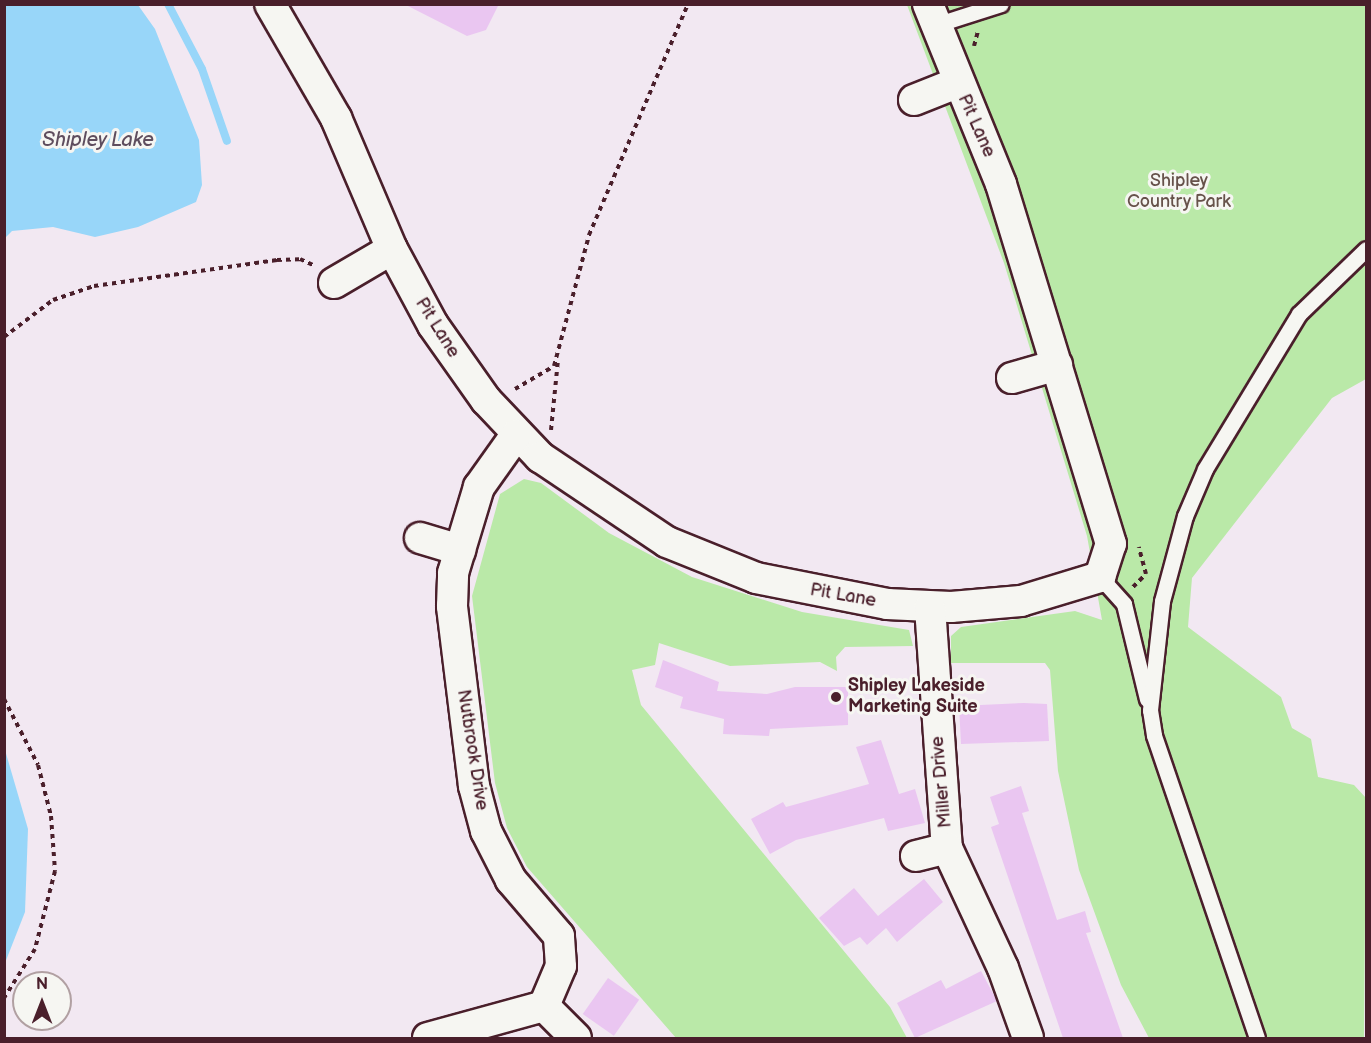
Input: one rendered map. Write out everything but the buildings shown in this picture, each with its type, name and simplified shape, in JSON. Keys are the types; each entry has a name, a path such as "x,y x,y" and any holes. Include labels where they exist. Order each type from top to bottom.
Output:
{"street":[{"name":"Pit Lane","path":"270,4 336,118 392,249 433,326 486,400 516,435 540,457 625,518 713,563 845,599 930,607 1021,601 1100,577 1110,555 1109,531 1001,184 957,84 932,15"},
{"path":"914,100 957,84"},
{"path":"334,283 392,249"},
{"path":"1012,378 1057,365"},
{"name":"Nutbrook Drive","path":"516,435 482,478 460,550 452,606 474,786 486,831 505,871 559,936 561,966 544,1006"},
{"path":"420,538 460,550"},
{"name":"Miller Drive","path":"930,607 947,848 1003,968 1028,1038"},
{"name":"Miller Drive","path":"916,856 947,848"},
{"path":"428,1038 544,1006 576,1038"}],"lane":[{"path":"932,15 1001,4"},
{"path":"1150,710 1162,601 1198,483 1299,314 1366,249"},
{"path":"1100,577 1124,604 1163,769 1257,1038"}],"path":[{"path":"540,457 554,416 558,356 589,235 688,4"},
{"path":"4,337 53,300 105,283 288,259 309,262 334,283"},
{"path":"486,400 530,385 558,356"},
{"path":"4,699 38,765 51,816 55,871 35,949 4,998"}],"green space":[{"name":"Shipley Country Park","path":"907,5 1366,5 1366,379 1332,398 1192,578 1188,627 1281,697 1292,728 1311,739 1318,777 1354,785 1366,798 1364,1038 1149,1038 1121,985 1079,870 1058,771 1050,670 1045,663 951,663 951,636 961,627 1075,611 1102,620 1087,536 1004,263"},
{"path":"524,479 541,483 609,533 692,577 802,612 909,630 913,646 845,647 836,657 837,671 820,662 730,666 659,643 655,665 632,670 641,705 890,1007 907,1038 676,1038 527,867 507,828 495,783 472,596 500,494"}],"water":[{"name":"Shipley Lake","path":"5,4 138,5 155,29 199,140 202,185 196,202 138,227 95,237 53,227 12,231 5,238"},
{"path":"5,750 28,829 25,912 5,963"}],"waterway":[{"path":"168,4 202,69 227,141"}],"place":[{"name":"Shipley Lakeside Marketing Suite","path":"836,697"}]}
